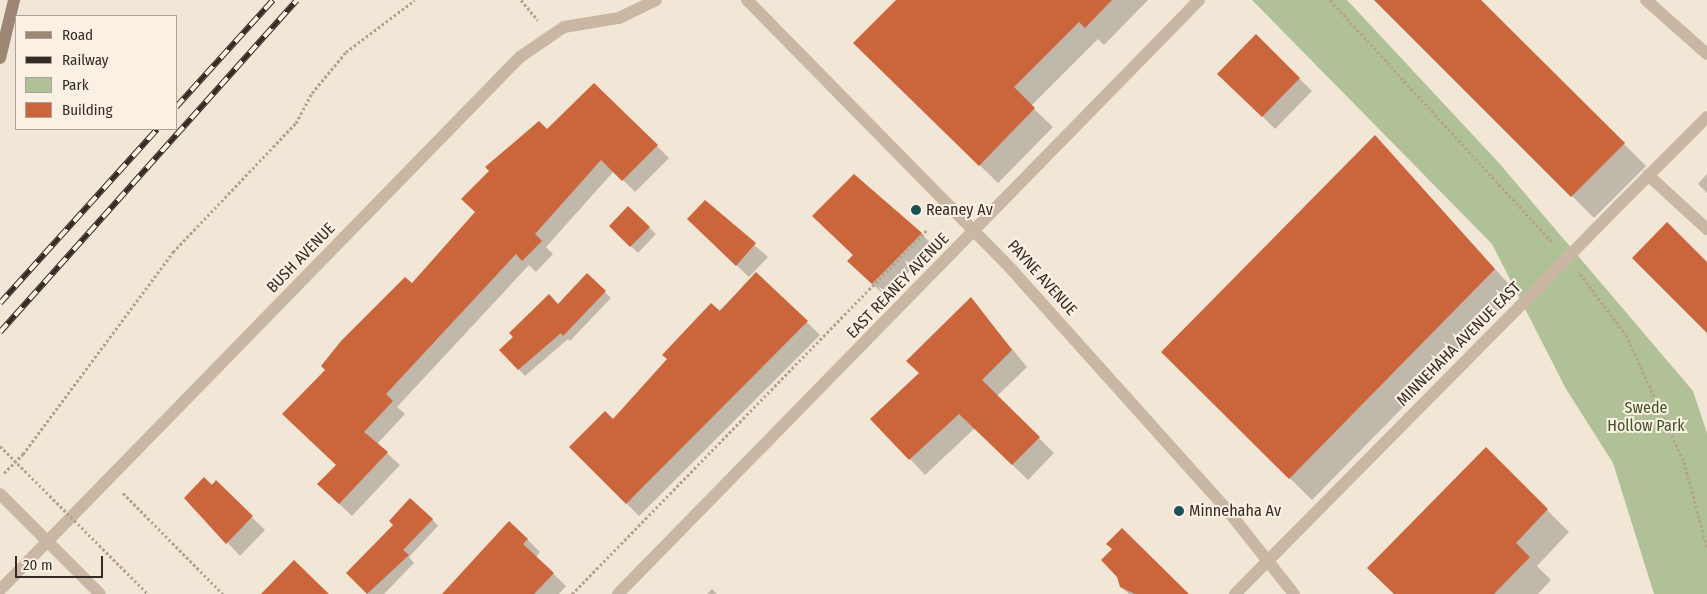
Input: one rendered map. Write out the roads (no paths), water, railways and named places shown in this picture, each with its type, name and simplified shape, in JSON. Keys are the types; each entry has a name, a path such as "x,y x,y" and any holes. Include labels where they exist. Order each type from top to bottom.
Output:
{"main road":[{"path":"0,58 14,0"}],"street":[{"name":"BUSH AVENUE","path":"0,590 520,57 551,34 587,21 619,18 656,0"},
{"name":"PAYNE AVENUE","path":"747,0 975,230 1270,559 1294,594"},
{"name":"EAST REANEY AVENUE","path":"618,594 1199,0"},
{"path":"1646,0 1707,54"},
{"name":"MINNEHAHA AVENUE EAST","path":"1235,594 1707,117"},
{"path":"1648,175 1707,229"},
{"path":"0,494 100,594"}],"railway":[{"path":"178,105 273,0"},
{"path":"0,332 297,0"},
{"path":"0,303 156,130"}],"place":[{"name":"Reaney Av","path":"916,210"},
{"name":"Minnehaha Av","path":"1179,511"}],"park label":[{"name":"Swede Hollow Park","path":"1646,417"}]}
